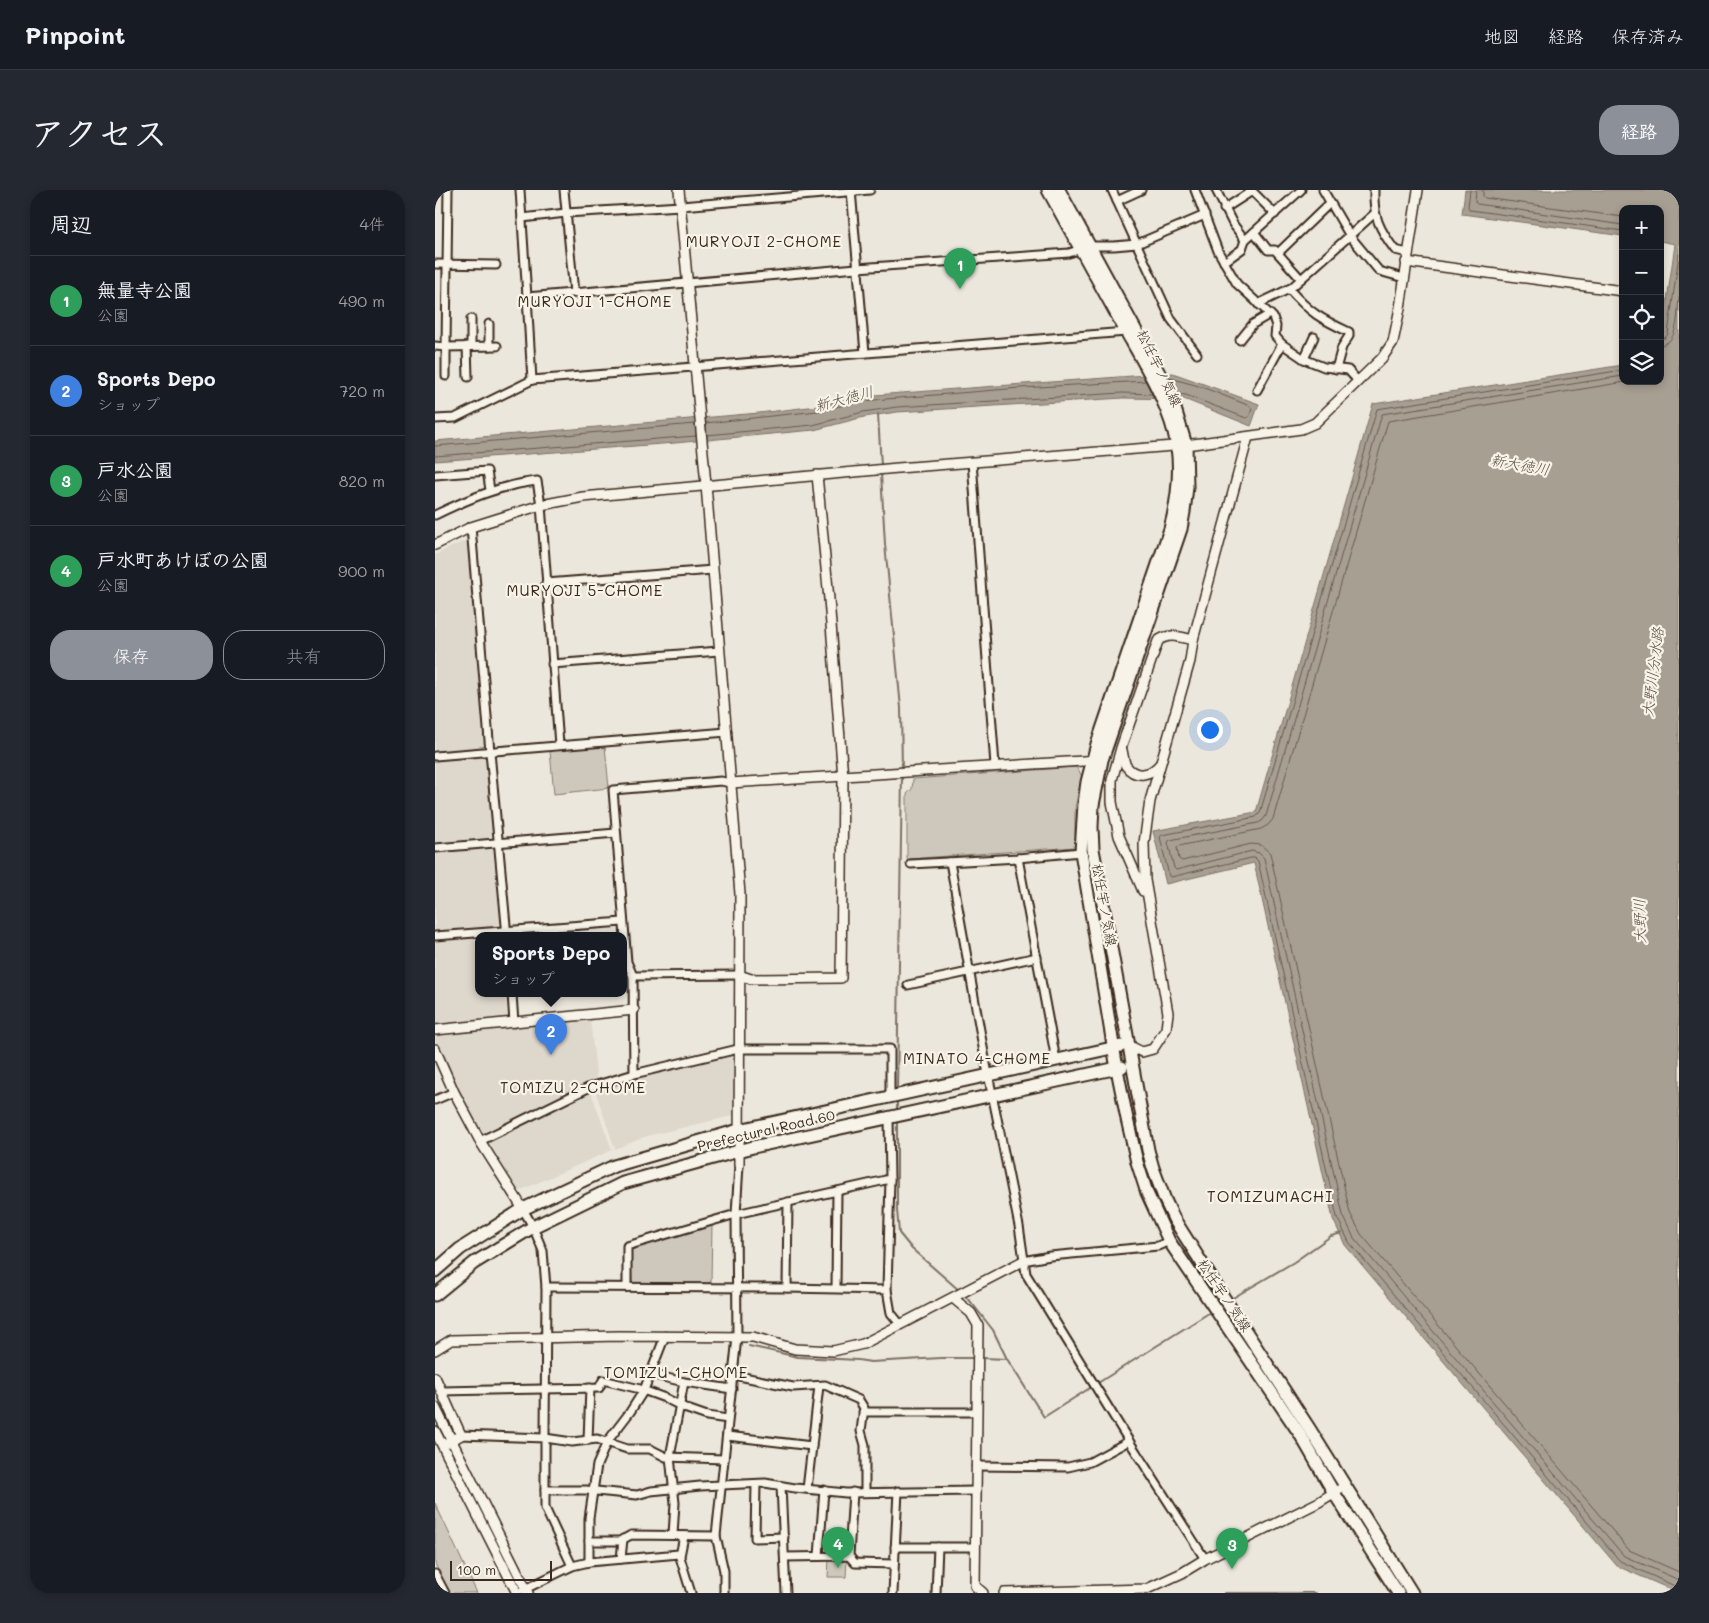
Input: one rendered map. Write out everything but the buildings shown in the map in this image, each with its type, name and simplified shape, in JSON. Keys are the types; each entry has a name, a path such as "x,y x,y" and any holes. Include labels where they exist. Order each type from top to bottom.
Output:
{"main road":[{"name":"松任宇ノ気線","path":"1048,190 1086,248 1150,364 1168,403 1181,446 1187,487 1181,529 1097,760 1083,804 1081,852 1117,1069 1137,1162 1147,1194 1169,1241 1213,1304 1226,1312 1309,1428 1412,1593"},
{"name":"松任宇ノ気線","path":"1059,190 1126,332 1150,364"},
{"name":"松任宇ノ気線","path":"1097,760 1091,827 1093,849 1131,1065 1153,1168 1174,1219 1224,1298 1226,1312 1334,1493 1397,1593"},
{"name":"Prefectural Road 60","path":"435,1271 460,1249 523,1209 614,1166 739,1130 1128,1045"},
{"name":"Prefectural Road 60","path":"435,1295 474,1264 533,1226 623,1183 739,1150 1131,1065"}],"street":[{"path":"446,376 448,190"},
{"path":"520,190 532,380"},
{"path":"564,190 574,293"},
{"path":"679,190 740,894 739,1165 736,1214 737,1337 716,1536 724,1571 724,1593"},
{"path":"522,218 870,190"},
{"path":"1112,190 1171,319 1197,354"},
{"path":"1117,201 1141,190"},
{"path":"1195,190 1224,262 1237,284 1273,317 1276,326 1275,336 1282,344 1304,360 1324,367 1348,370 1358,381"},
{"path":"1216,190 1224,209 1245,240"},
{"path":"1224,262 1242,249 1245,240 1301,190"},
{"path":"1323,190 1350,236 1379,271 1404,278"},
{"path":"1374,190 1375,213 1382,231 1395,250 1407,257 1619,290"},
{"path":"435,545 471,527 541,505 583,497 898,468 1181,446 1301,429 1315,423 1383,358 1393,342 1418,190"},
{"path":"851,191 865,353"},
{"path":"1224,209 1252,191 1275,214"},
{"path":"1277,253 1330,203"},
{"path":"1258,304 1289,289 1375,213"},
{"path":"527,296 857,268 1069,253 1086,248 1137,244 1205,215"},
{"path":"1254,232 1268,250 1275,250 1301,279"},
{"path":"435,264 496,265"},
{"path":"1289,289 1303,306 1316,316 1349,332 1349,336 1342,347 1336,369"},
{"path":"1240,340 1253,324 1269,314"},
{"path":"468,376 471,320"},
{"path":"435,346 493,346 489,324"},
{"path":"435,419 455,418 532,380 1126,332"},
{"path":"1304,360 1315,338"},
{"path":"1257,390 1282,344"},
{"path":"1131,1065 1142,1052 1153,1049 1167,1029 1168,1013 1145,880 1144,843 1150,801 1190,661 1193,640 1249,437"},
{"path":"972,462 995,765"},
{"path":"435,475 487,471 490,490"},
{"path":"633,976 739,975 751,979 841,978 843,776 817,475"},
{"path":"435,515 490,490 537,481 541,505 559,745"},
{"path":"471,527 489,752 507,932"},
{"path":"546,583 713,570"},
{"path":"1149,905 1119,836 1112,802 1112,780 1121,748 1158,641 1164,636 1171,635 1193,640"},
{"path":"552,664 719,651"},
{"path":"435,756 727,732"},
{"path":"1121,748 1125,765 1133,773 1144,775 1154,772 1161,763"},
{"path":"624,932 613,790 721,781 730,783 1097,760"},
{"path":"435,848 615,833"},
{"path":"911,864 1018,858 1081,852"},
{"path":"1018,858 1056,1060"},
{"path":"950,862 988,1076 1019,1226 1026,1274 1129,1441 1205,1559"},
{"path":"518,932 623,922"},
{"path":"435,936 475,934"},
{"path":"908,985 1037,957"},
{"path":"627,962 633,976 634,1074"},
{"path":"512,997 514,1023"},
{"path":"435,1030 634,1010"},
{"path":"1128,1045 1142,1052"},
{"path":"435,1049 454,1092 480,1141 533,1226 543,1251 546,1287 545,1508 572,1566"},
{"path":"480,1141 590,1087 634,1074 739,1049 890,1049 890,1097"},
{"path":"435,1100 454,1092"},
{"path":"889,1118 890,1179 887,1290 891,1313 901,1324"},
{"path":"627,1287 627,1246 736,1214 890,1179"},
{"path":"836,1288 837,1191"},
{"path":"787,1288 788,1202"},
{"path":"435,1350 451,1340 619,1336 753,1336 795,1350 833,1351 863,1344 1023,1261 1050,1256 1158,1246 1169,1241"},
{"path":"546,1287 736,1287 887,1290"},
{"path":"953,1298 971,1313 978,1325 975,1586 983,1593"},
{"path":"589,1562 589,1518 597,1465 607,1442 644,1390 665,1336"},
{"path":"651,1374 684,1382 732,1389"},
{"path":"734,1375 793,1387 825,1385 859,1400 864,1408 861,1431 865,1444 865,1492"},
{"path":"435,1377 461,1435"},
{"path":"441,1391 599,1388 603,1380 644,1390 707,1416 728,1419"},
{"path":"673,1536 675,1504 670,1457 684,1382"},
{"path":"807,1489 819,1386"},
{"path":"588,1440 590,1388"},
{"path":"435,1407 522,1592"},
{"path":"863,1412 977,1412"},
{"path":"435,1431 522,1592"},
{"path":"442,1445 461,1435 545,1438 572,1442 597,1439 627,1449 650,1449 670,1457 724,1459"},
{"path":"727,1436 812,1446"},
{"path":"976,1466 1068,1467 1090,1462 1129,1441"},
{"path":"545,1490 637,1494 674,1488 721,1484 756,1484 853,1492 975,1491"},
{"path":"756,1484 755,1538 783,1538"},
{"path":"781,1486 786,1593"},
{"path":"1004,1593 1096,1592 1147,1589 1182,1573 1205,1559 1319,1502 1345,1486"},
{"path":"819,1556 824,1490"},
{"path":"893,1593 898,1491"},
{"path":"853,1492 849,1556 855,1563 894,1564"},
{"path":"589,1541 620,1541 631,1535 716,1536"},
{"path":"684,1536 680,1556 691,1593"},
{"path":"621,1559 623,1539"},
{"path":"895,1547 975,1547"},
{"path":"936,1593 938,1547"},
{"path":"522,1592 572,1566 589,1562 679,1554 680,1556"},
{"path":"785,1557 849,1556"},
{"path":"435,1574 445,1593"}],"shaded area":[{"path":"462,542 468,544 484,743 482,748 435,752 435,555"},
{"path":"605,746 609,788 554,794 550,751"},
{"path":"483,756 486,761 493,833 489,838 435,842 435,761"},
{"path":"1076,767 1082,776 1075,808 1075,847 907,859 907,794 912,789 913,779"},
{"path":"490,847 493,850 500,922 497,926 435,931 435,852"},
{"path":"475,936 475,997 505,997 507,1015 504,1020 435,1026 435,940"},
{"path":"590,1019 597,1081 588,1083 482,1133 478,1132 435,1041 435,1034"},
{"path":"730,1053 735,1058 735,1113 732,1116 647,1136 615,1149 595,1090"},
{"path":"591,1092 612,1150 519,1191 515,1191 485,1146 488,1140"},
{"path":"712,1224 711,1283 632,1284 631,1250 634,1247"},
{"path":"435,1503 477,1593 450,1593 435,1564"},
{"path":"847,1558 846,1577 828,1577 829,1559"}],"water":[{"path":"1465,190 1679,190 1679,1593 1617,1566 1345,1245 1333,1219 1254,863 1166,884 1153,831 1256,812 1373,404 1619,366 1619,385 1664,385 1664,322 1675,244 1664,242 1664,205 1619,205 1619,235 1462,214"},
{"path":"1173,373 1259,404 1251,426 1184,399 1123,398 897,412 864,417 814,430 675,443 435,461 435,441 759,413 817,406 861,396"}],"waterway":[{"path":"878,414 881,466"},
{"path":"881,473 885,544 901,708 902,770"},
{"path":"897,1090 902,775"},
{"path":"897,1100 897,1110"},
{"path":"897,1120 897,1210 899,1233 912,1249 960,1291"},
{"path":"1231,1299 1294,1262 1331,1236 1342,1233"},
{"path":"963,1295 971,1302 993,1330 1007,1359 1044,1417 1212,1311"},
{"path":"749,1346 798,1357 871,1362 975,1358"},
{"path":"982,1358 1007,1359"},
{"path":"1224,1593 1315,1593"}],"place":[{"name":"無量寺公園","path":"960,289"},
{"name":"Sports Depo","path":"551,1055"},
{"name":"戸水町あけぼの公園","path":"838,1568"},
{"name":"戸水公園","path":"1232,1569"}],"district":[{"name":"MURYOJI 2-CHOME","path":"764,241"},
{"name":"MURYOJI 1-CHOME","path":"595,301"},
{"name":"MURYOJI 5-CHOME","path":"585,590"},
{"name":"MINATO 4-CHOME","path":"977,1058"},
{"name":"TOMIZU 2-CHOME","path":"573,1087"},
{"name":"TOMIZUMACHI","path":"1270,1195"},
{"name":"TOMIZU 1-CHOME","path":"676,1372"}],"water label":[{"name":"新大徳川","path":"844,398"},
{"name":"新大徳川","path":"1520,464"},
{"name":"大野川分水路","path":"1652,672"},
{"name":"大野川","path":"1639,921"}]}
